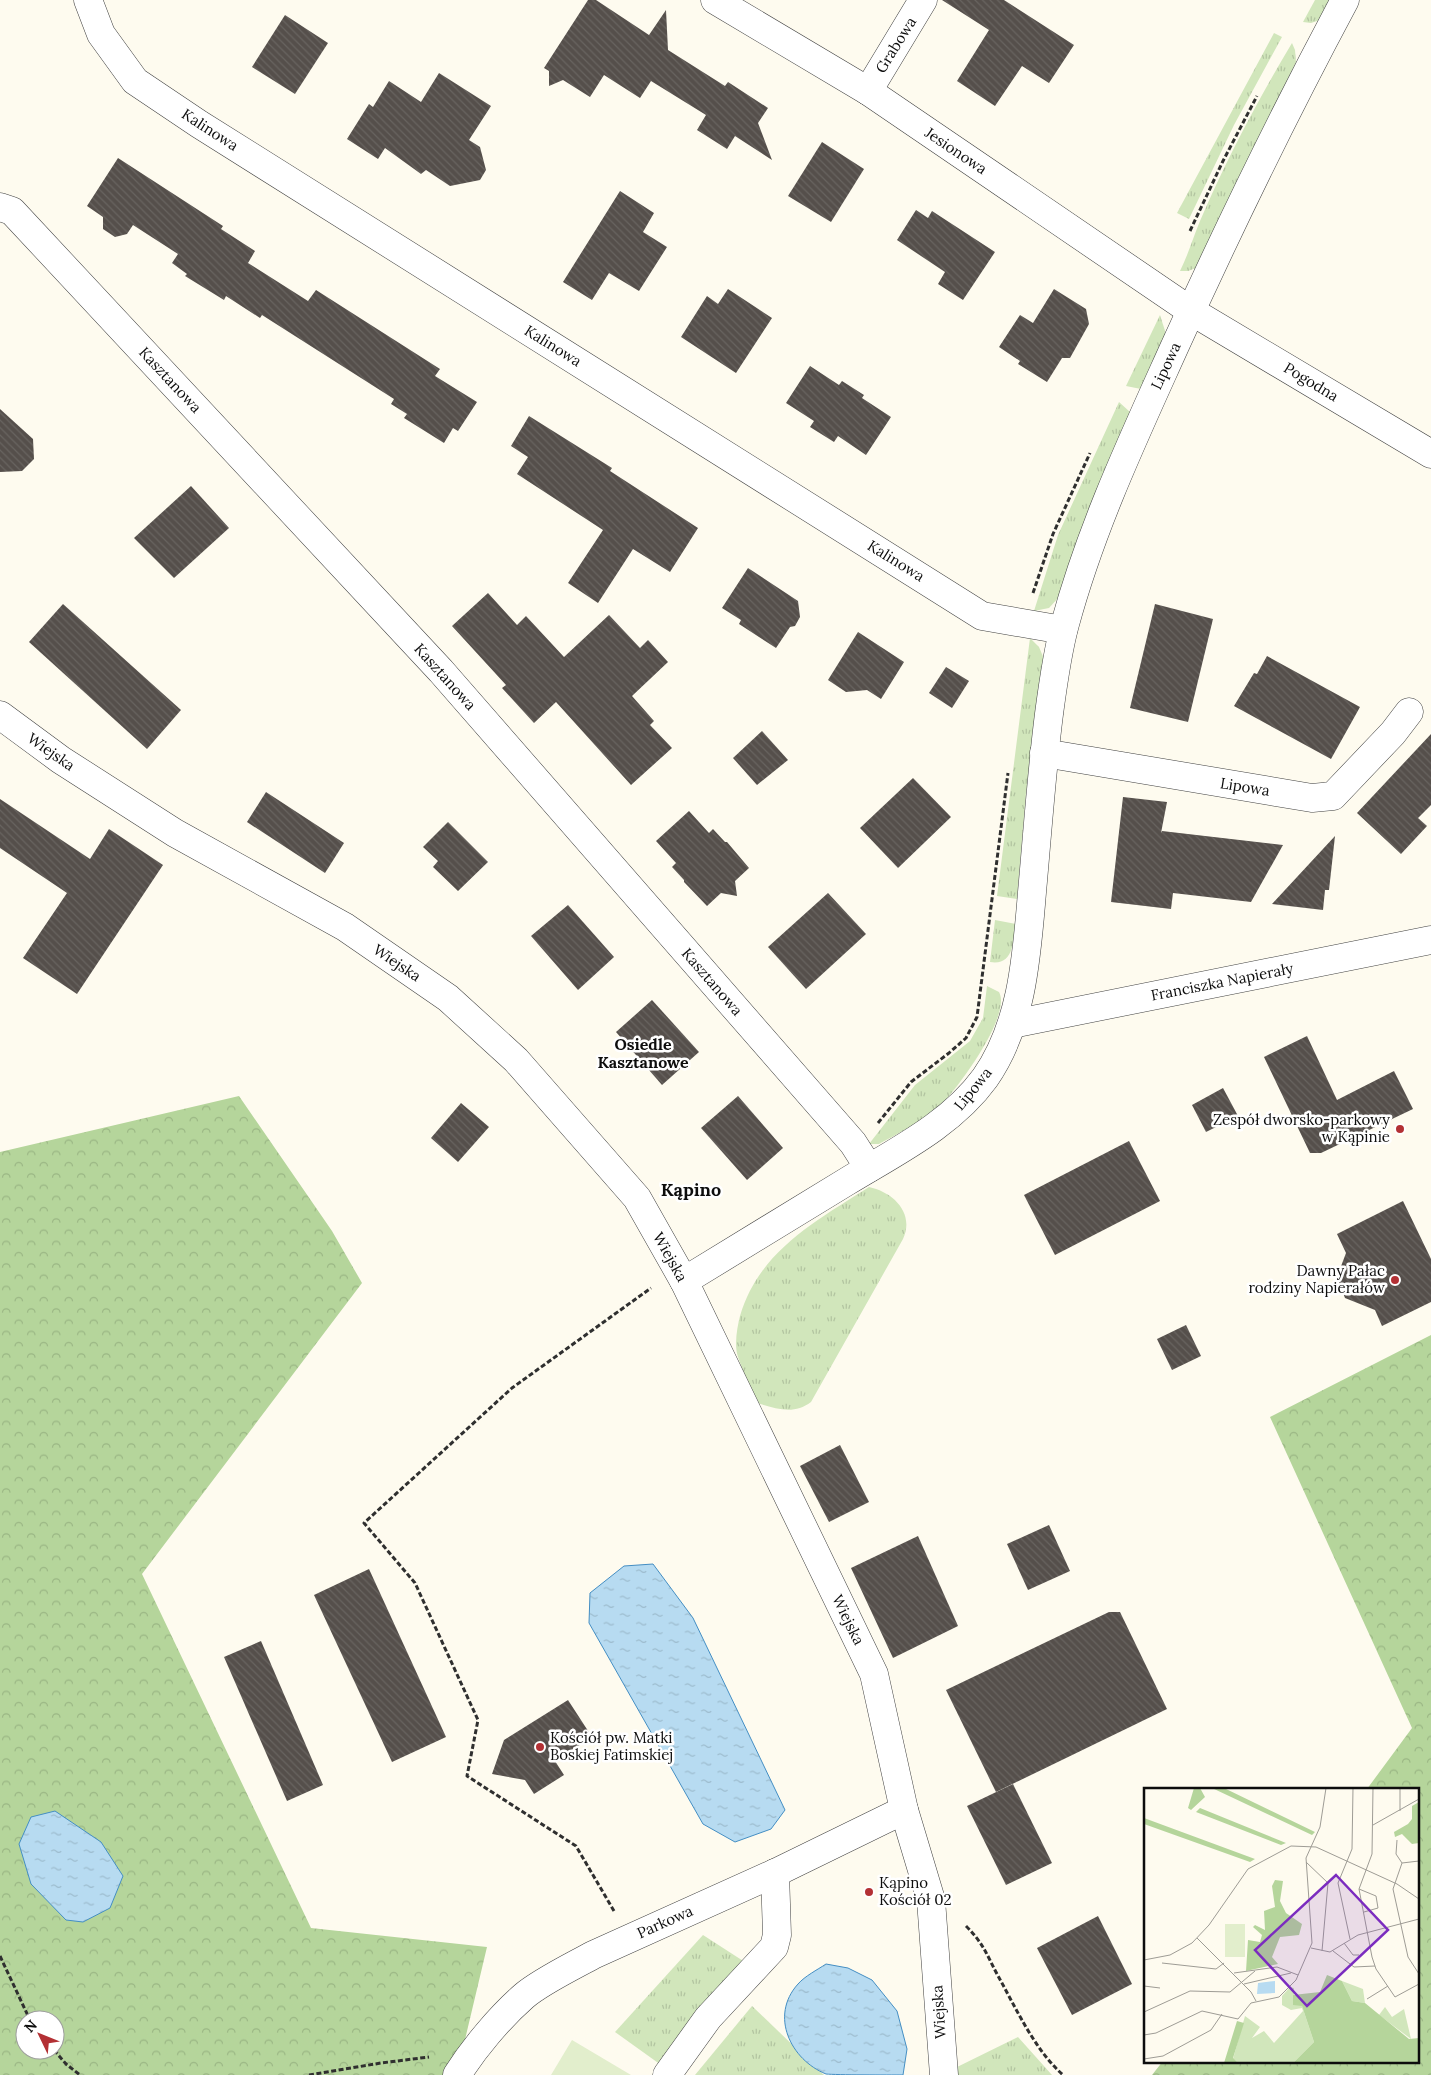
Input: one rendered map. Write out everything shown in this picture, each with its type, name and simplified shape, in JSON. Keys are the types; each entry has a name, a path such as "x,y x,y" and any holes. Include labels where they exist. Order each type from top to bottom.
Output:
{"street":[{"name":"Kalinowa","path":"88,0 101,34 135,81 199,124 982,616 1063,630"},
{"name":"Jesionowa","path":"715,0 868,91 1191,311"},
{"name":"Grabowa","path":"868,91 923,0"},
{"name":"Lipowa","path":"684,1281 952,1115 971,1096 987,1075 1012,1024 1024,968 1044,753 1055,673 1063,630 1074,590 1117,472 1278,127 1345,0"},
{"name":"Kasztanowa","path":"0,207 12,211 441,671 853,1143 869,1168"},
{"name":"Pogodna","path":"1191,311 1431,454"},
{"name":"Lipowa","path":"1044,753 1095,760 1312,798 1333,796 1393,733 1409,712"},
{"name":"Wiejska","path":"0,715 61,760 175,833 344,927 448,998 516,1060 637,1198 684,1281 874,1674 904,1810 932,1900 944,2075"},
{"name":"Franciszka Napierały","path":"1012,1024 1431,940"},
{"name":"Parkowa","path":"464,2064 525,1995 593,1955 775,1873 904,1810"},
{"path":"667,2075 708,2018 774,1948 778,1936 775,1873"}],"path":[{"path":"630,1938 576,1846 467,1776 478,1720 415,1583 364,1523 512,1388 651,1288 684,1281"},
{"path":"932,1900 958,1917 981,1941 1033,2038 1063,2075"},
{"path":"0,1956 25,2010"},
{"path":"63,2060 80,2075"},
{"path":"309,2075 381,2062 464,2064"}],"green space":[{"path":"1315,0 1330,0 1320,20 1311,23 1303,22"},
{"path":"1274,33 1282,37 1234,125 1189,219 1177,213"},
{"path":"1292,43 1296,62 1196,268 1180,271 1210,198 1232,153"},
{"path":"1160,315 1166,334 1141,389 1126,386"},
{"path":"1119,402 1130,412 1090,507 1060,596 1049,608 1034,611 1058,535"},
{"path":"1030,638 1039,647 1044,659 1026,793 1017,899 997,896"},
{"path":"995,920 1016,924 1013,945 1008,956 998,962 990,962"},
{"path":"987,986 999,992 1001,1003 998,1017 981,1051 959,1083 941,1105 928,1116 879,1144 869,1144 915,1085 970,1041 983,1018"},
{"path":"239,1096 332,1231 362,1283 142,1574 311,1928 487,1947 463,2048 446,2075 0,2075 0,1152"},
{"path":"869,1187 893,1199 904,1212 906,1230 903,1239 811,1402 792,1410 778,1409 757,1403 740,1363 736,1347 740,1316 749,1293 761,1273 792,1240 829,1212"},
{"path":"1431,1335 1431,2075 1152,2075 1162,2062 1418,2062 1418,1788 1368,1788 1412,1728 1270,1417"},
{"path":"703,1935 751,1966 668,2070 615,2032"},
{"path":"752,2006 824,2075 695,2075"},
{"path":"1018,2037 1052,2075 953,2075 953,2069"},
{"path":"572,2040 631,2075 551,2075"}],"water":[{"path":"653,1564 693,1618 785,1810 771,1829 735,1842 703,1824 589,1623 590,1593 624,1566"},
{"path":"55,1811 101,1842 123,1876 110,1908 83,1922 66,1920 31,1884 19,1844 31,1817"},
{"path":"826,1964 848,1968 872,1980 897,2011 907,2049 903,2075 826,2074 803,2059 794,2048 788,2036 785,2023 785,2010 789,1996 801,1981"}],"building":[{"path":"588,0 596,0 649,35 666,10 668,50 725,86 728,82 768,108 758,123 772,160 735,136 727,149 697,130 706,115 651,81 640,98 604,75 590,97 563,80 549,86 549,71 544,68"},
{"path":"942,0 1004,0 1074,45 1049,83 1022,66 995,106 957,81 989,30"},
{"path":"285,15 328,43 295,94 252,67"},
{"path":"439,73 491,106 469,140 480,147 486,170 480,180 450,186 426,170 421,174 385,148 378,159 347,139 369,104 373,107 389,81 421,102"},
{"path":"822,142 864,169 831,222 788,196"},
{"path":"118,158 223,226 221,229 255,251 248,263 308,301 316,290 440,369 435,376 477,402 458,431 453,428 444,443 404,418 407,414 391,404 394,399 262,315 260,318 226,296 224,300 185,276 187,274 172,263 178,254 133,225 127,234 115,237 103,229 103,217 87,206"},
{"path":"620,191 654,213 643,232 667,247 639,291 609,273 592,300 563,282"},
{"path":"916,210 928,218 932,211 995,252 963,300 938,284 945,272 897,240"},
{"path":"728,289 772,318 736,373 681,337 707,296 718,304"},
{"path":"1054,289 1086,309 1089,324 1070,358 1062,358 1047,382 1018,364 1020,361 999,347 1020,315 1033,323"},
{"path":"810,366 839,385 842,381 864,395 862,398 891,417 866,455 838,436 834,442 810,427 814,421 786,403"},
{"path":"0,409 33,439 34,459 22,471 0,472"},
{"path":"529,416 612,468 610,471 698,528 670,572 633,549 598,603 568,583 603,530 517,474 528,457 511,446"},
{"path":"191,486 229,528 174,578 134,538"},
{"path":"748,568 798,601 800,617 795,626 790,627 776,648 739,624 741,620 722,608"},
{"path":"488,593 517,625 526,616 564,657 609,615 640,648 648,640 668,662 632,696 654,721 650,725 672,748 631,785 556,702 534,723 502,688 506,685 452,626"},
{"path":"63,604 181,710 147,749 29,642"},
{"path":"1155,604 1213,619 1188,722 1130,708"},
{"path":"858,632 904,662 881,699 867,690 846,692 828,680"},
{"path":"1267,656 1360,707 1331,759 1234,706 1254,673 1257,674"},
{"path":"946,667 969,681 952,708 929,693"},
{"path":"762,731 788,760 757,785 733,758"},
{"path":"1431,734 1431,805 1418,818 1427,826 1401,854 1357,813"},
{"path":"913,778 951,817 898,868 860,828"},
{"path":"266,792 344,843 325,873 247,822"},
{"path":"1123,797 1167,802 1161,833 1162,831 1283,845 1251,902 1173,893 1171,909 1111,902"},
{"path":"0,799 90,859 109,829 163,865 77,994 23,958 67,893 0,848"},
{"path":"689,811 709,833 713,829 727,842 749,868 735,881 737,896 721,893 707,906 672,867 676,863 656,841"},
{"path":"448,822 488,862 458,891 433,867 438,861 423,847"},
{"path":"1335,836 1329,890 1325,890 1323,910 1272,904"},
{"path":"828,893 866,934 806,989 768,947"},
{"path":"568,905 614,957 578,990 531,936"},
{"path":"652,1000 699,1052 662,1085 616,1032"},
{"path":"1307,1036 1337,1100 1394,1071 1413,1109 1321,1153 1310,1153 1264,1057"},
{"path":"1223,1088 1238,1116 1206,1132 1192,1105"},
{"path":"738,1096 783,1148 747,1180 701,1128"},
{"path":"461,1103 489,1127 458,1162 431,1138"},
{"path":"1129,1141 1160,1201 1055,1255 1024,1195"},
{"name":"Dawny Pałac rodziny Napierałów","path":"1403,1201 1431,1259 1431,1302 1382,1326 1375,1310 1345,1298 1337,1277 1346,1253 1337,1234"},
{"path":"1186,1325 1201,1356 1172,1370 1157,1339"},
{"path":"840,1445 869,1502 829,1522 800,1466"},
{"path":"1049,1525 1070,1571 1028,1590 1007,1544"},
{"path":"918,1536 958,1626 893,1658 851,1568"},
{"path":"369,1569 446,1737 392,1762 314,1595"},
{"path":"1109,1612 1120,1612 1167,1709 996,1792 946,1690"},
{"path":"261,1641 323,1785 287,1801 224,1657"},
{"name":"Kościół pw. Matki Boskiej Fatimskiej","path":"568,1700 592,1737 555,1761 564,1775 534,1794 525,1780 492,1774 504,1740"},
{"path":"1013,1784 1052,1863 1006,1885 967,1806"},
{"path":"1098,1916 1132,1984 1072,2015 1037,1948"}],"place":[{"name":"Zespół dworsko-parkowy w Kąpinie","path":"1400,1129"},
{"name":"Dawny Pałac rodziny Napierałów","path":"1395,1280"},
{"name":"Kościół pw. Matki Boskiej Fatimskiej","path":"540,1747"},
{"name":"Kąpino Kościół 02","path":"869,1892"}],"district":[{"name":"Osiedle Kasztanowe","path":"643,1053"},
{"name":"Kąpino","path":"691,1190"}]}
